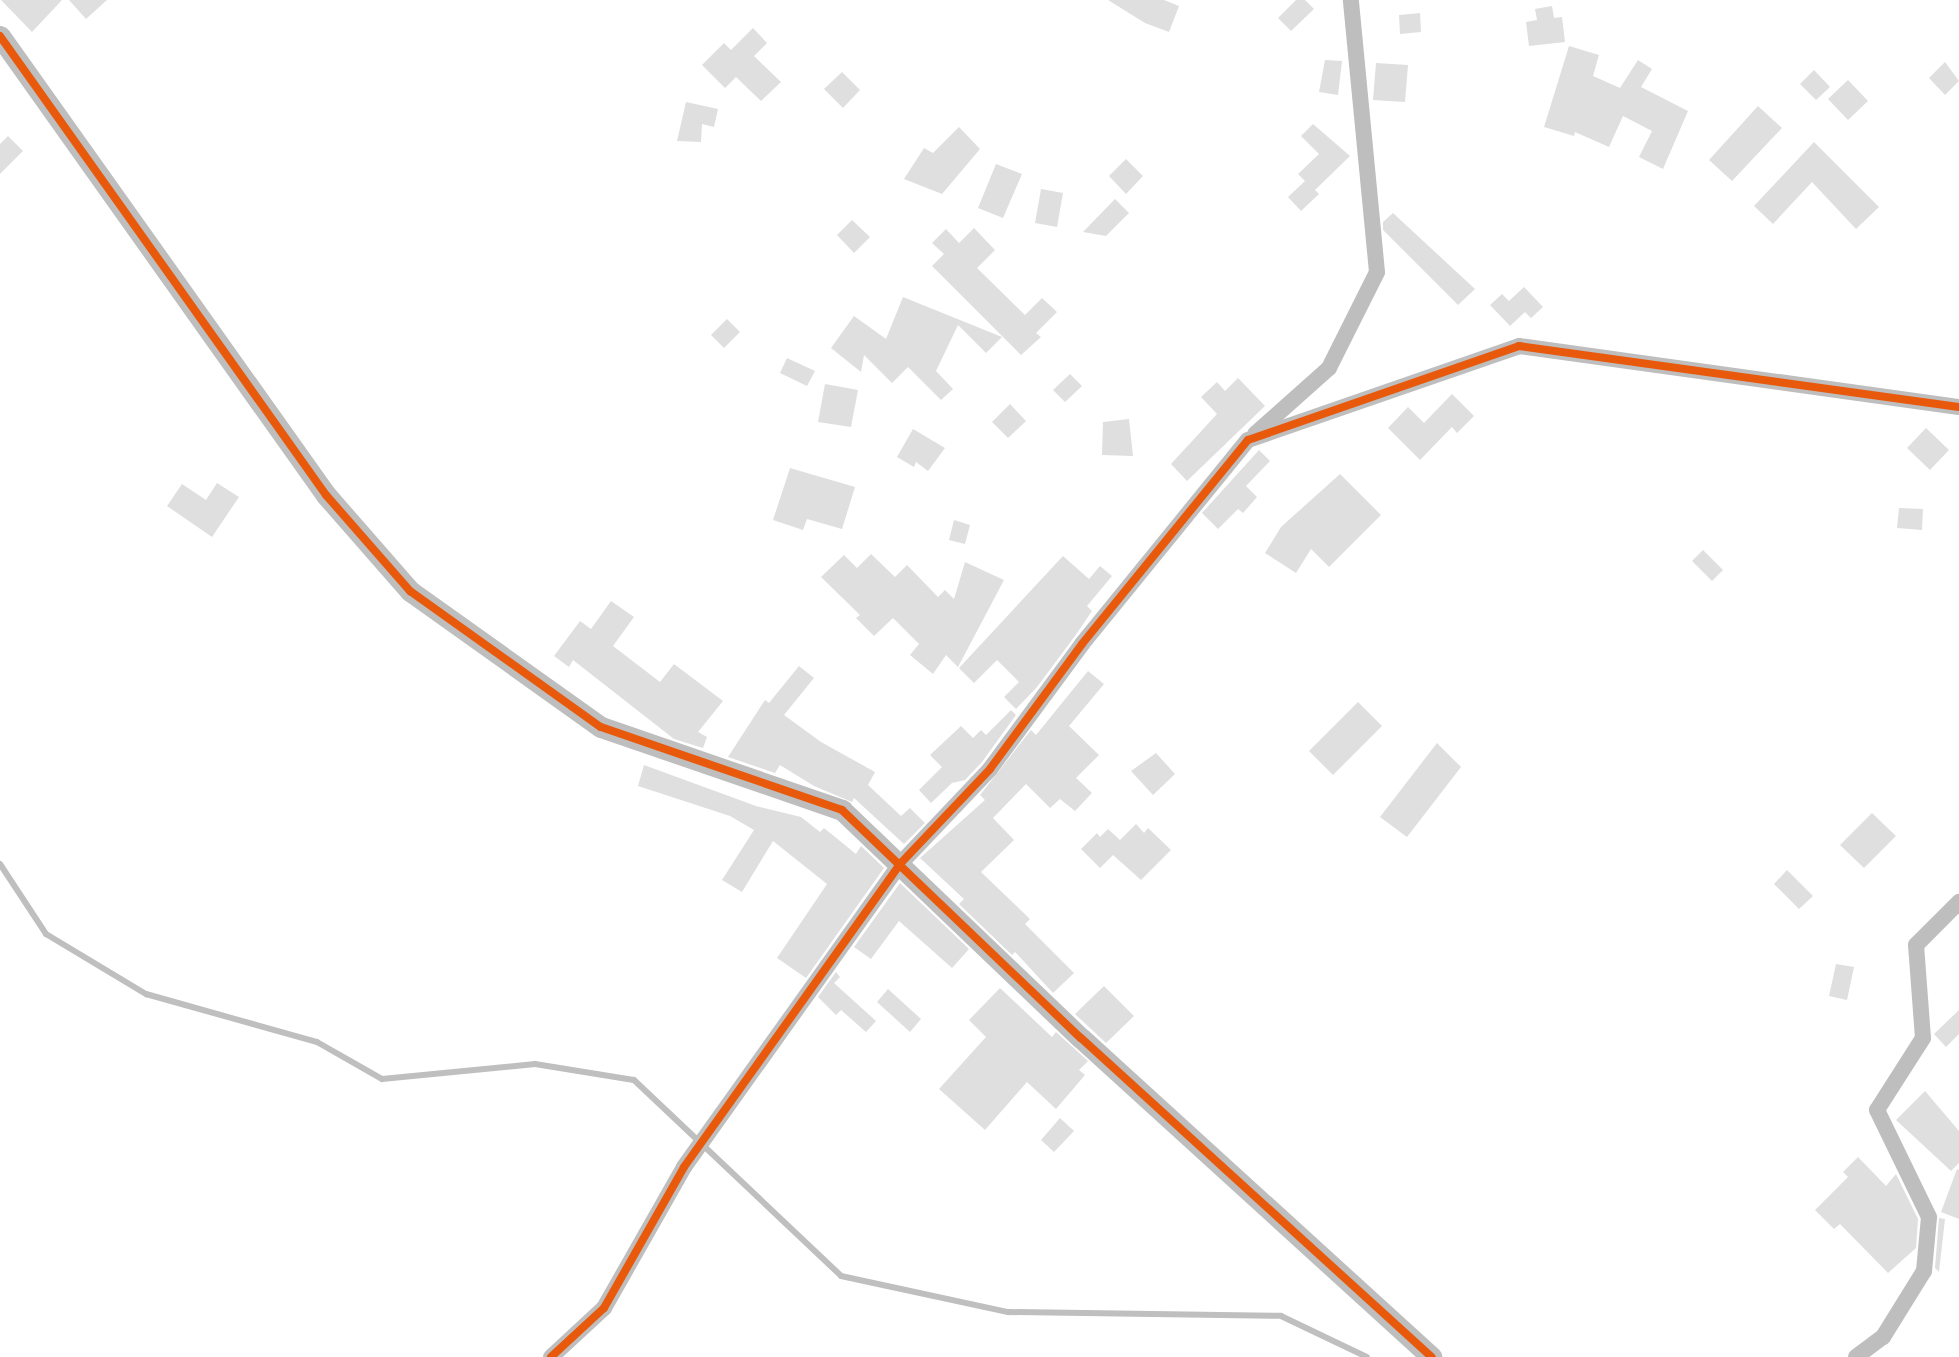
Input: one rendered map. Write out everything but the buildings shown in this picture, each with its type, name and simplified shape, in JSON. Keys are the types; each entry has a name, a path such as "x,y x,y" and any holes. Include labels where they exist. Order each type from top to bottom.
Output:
{"street":[{"path":"551,1357 604,1308 684,1167 900,864 990,769 1082,644 1248,440 1329,368 1377,272 1351,0"},
{"path":"0,36 326,495 410,591 601,727 842,810 1082,1038 1431,1357"},
{"path":"1248,440 1519,346 1959,407"},
{"path":"1856,1357 1883,1337 1924,1271 1929,1217 1877,1110 1923,1038 1916,945 1959,902"}],"waterway":[{"path":"0,864 46,934 146,994 317,1042 382,1079 535,1064 634,1080 841,1276 1008,1312 1281,1316 1367,1357"}],"cycle path":[{"path":"0,36 326,495 410,591 601,727 842,810 1081,1038 1431,1357"},
{"path":"551,1357 604,1308 684,1167 900,864 990,769 1082,644 1248,440 1519,346 1959,407"}]}
